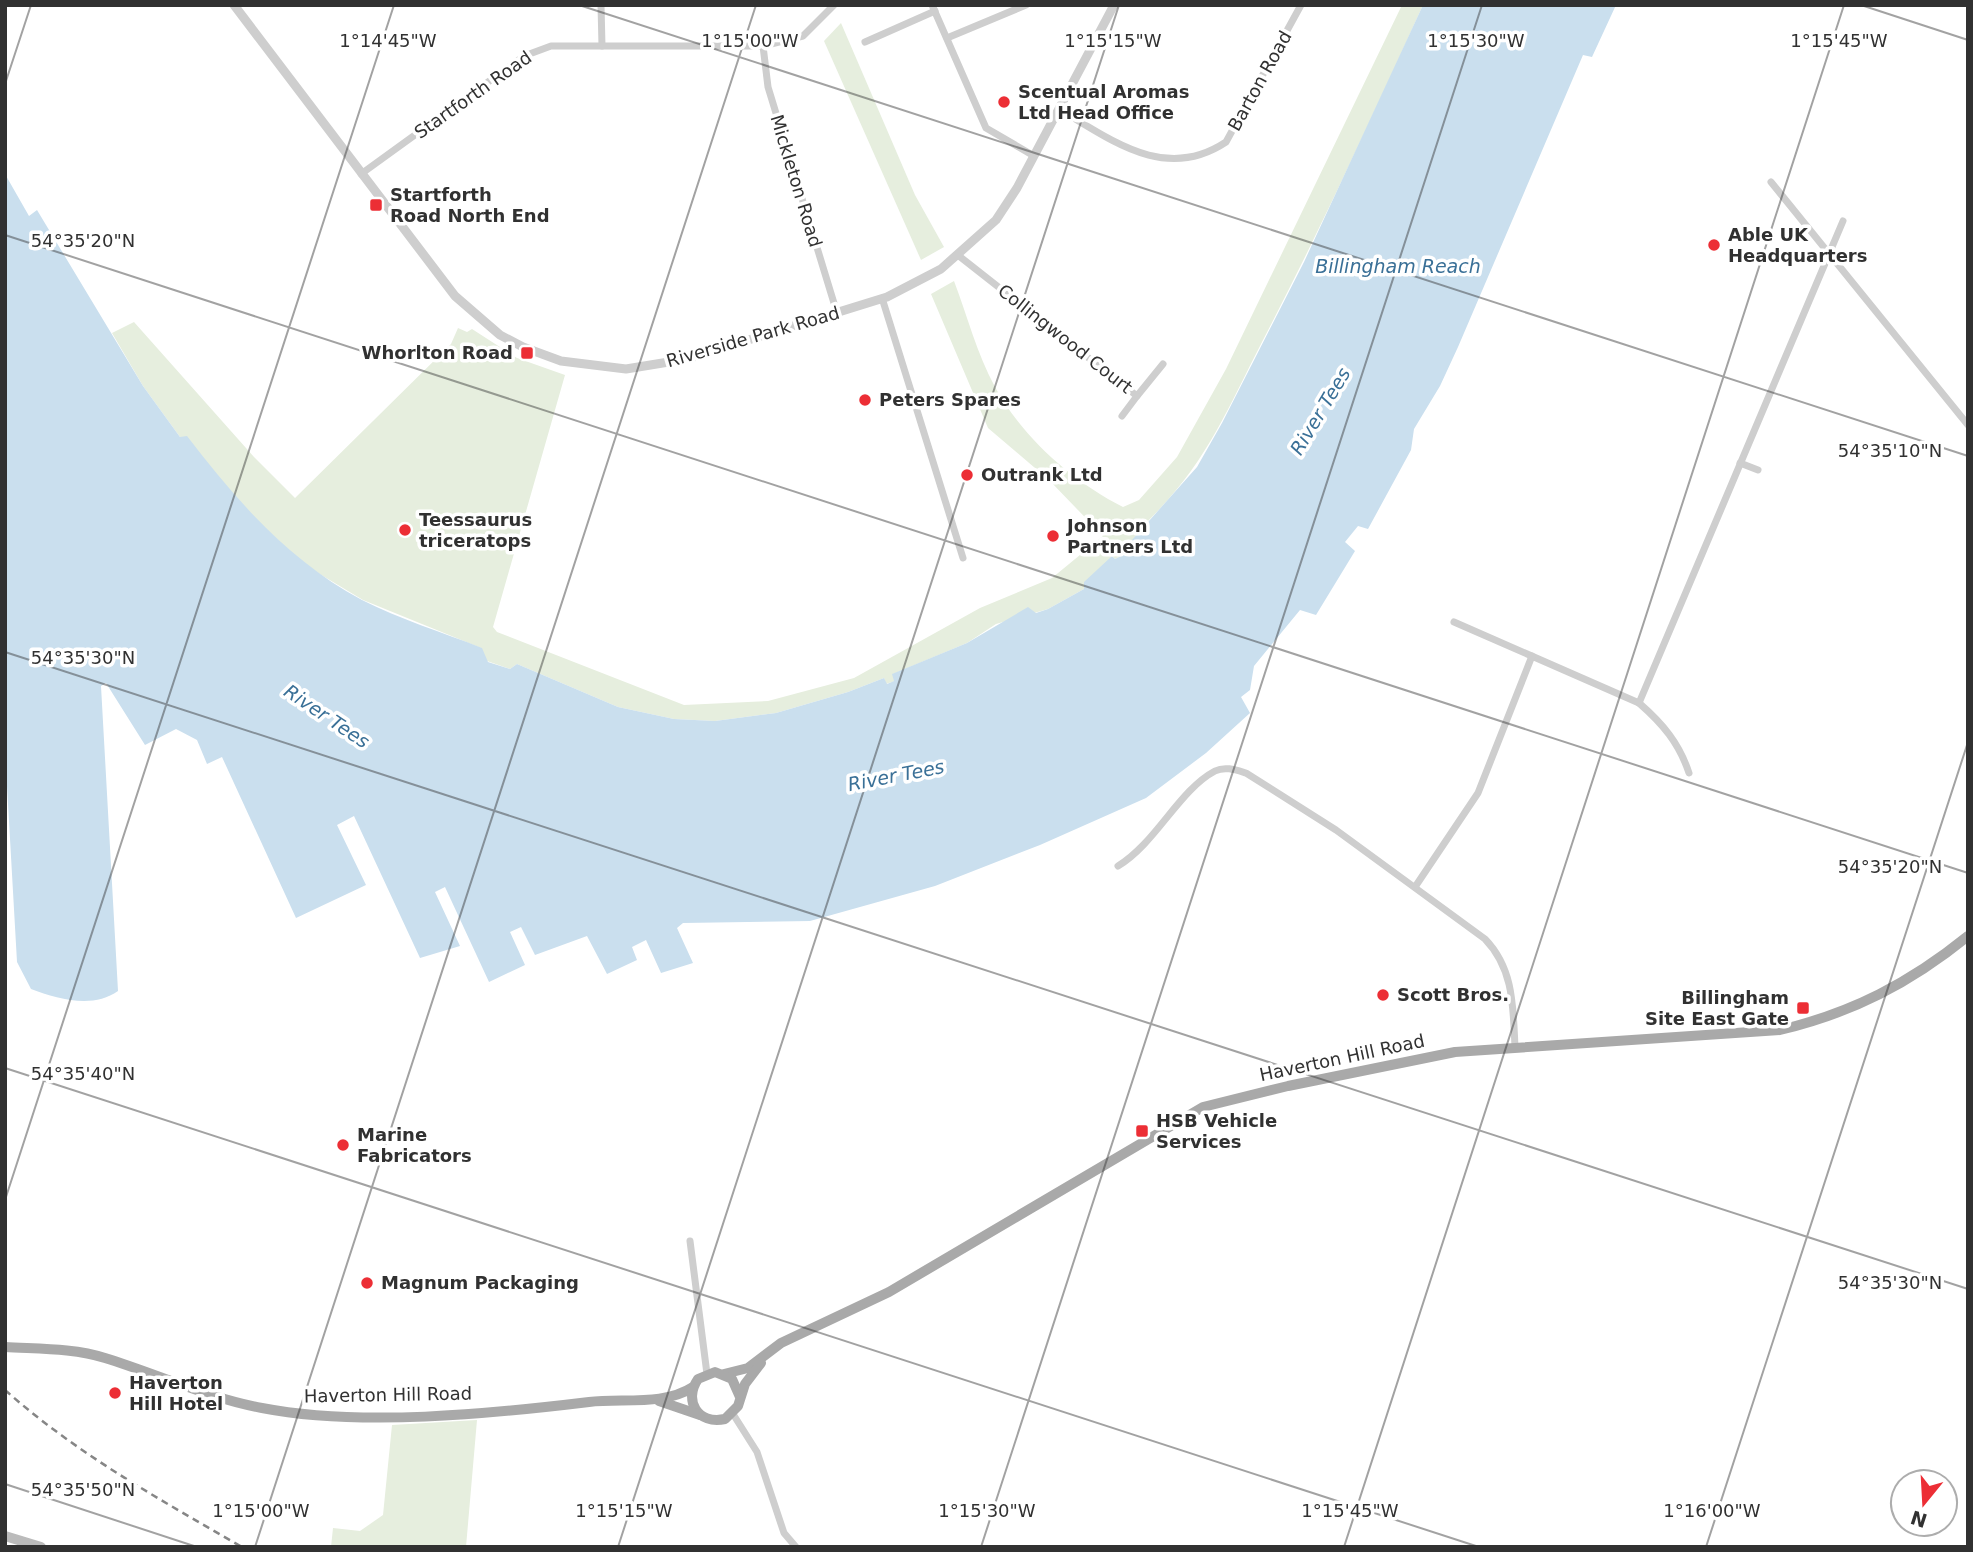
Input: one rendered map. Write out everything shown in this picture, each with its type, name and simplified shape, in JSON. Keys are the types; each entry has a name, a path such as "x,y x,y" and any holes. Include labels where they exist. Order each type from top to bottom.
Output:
{"main road":[{"name":"Haverton Hill Road","path":"5,1347 103,1357 170,1382 269,1410 342,1417 530,1409 624,1398 669,1398 693,1387 707,1374 724,1374 748,1367 781,1343 889,1292 1203,1107 1288,1086 1455,1052 1639,1039 1744,1035 1813,1022 1893,989 1917,975 1968,936"},
{"name":"Haverton Hill Road","path":"654,1399 716,1421 733,1414 745,1384 765,1356"},
{"path":"724,1374 732,1379 740,1397"},
{"path":"693,1387 691,1402 700,1415"},
{"path":"5,1536 41,1547"}],"street":[{"name":"Riverside Park Road","path":"234,5 455,296 500,335 561,361 626,369 687,359 837,313 882,298 941,270 996,220 1034,156 1114,5"},
{"path":"601,5 601,46"},
{"name":"Startforth Road","path":"361,174 524,56 551,46 763,46 803,36 834,5"},
{"path":"947,38 1010,8 1026,5"},
{"name":"Barton Road","path":"1059,109 1146,156 1185,161 1206,156 1226,142 1301,5"},
{"path":"865,42 934,8 986,128 1034,156"},
{"name":"Mickleton Road","path":"763,46 768,87 837,313"},
{"path":"1771,182 1968,425"},
{"path":"1639,703 1843,220"},
{"name":"Collingwood Court","path":"959,256 1138,396 1163,364"},
{"path":"1823,267 1843,270"},
{"path":"882,298 963,558"},
{"path":"1122,416 1138,396"},
{"path":"1740,463 1758,470"},
{"path":"1454,622 1639,703 1660,721 1681,749 1689,773"},
{"path":"1415,887 1478,793 1532,656"},
{"path":"1118,866 1135,856 1198,785 1215,771 1230,768 1246,773 1325,823 1415,887 1499,953 1511,990 1515,1047"},
{"path":"690,1241 707,1374"},
{"path":"733,1414 757,1452 785,1533 796,1547"}],"green space":[{"path":"1402,5 1423,5 1345,175 1283,301 1225,415 1200,457 1186,478 1124,549 1125,554 1115,559 1112,556 1084,589 1048,609 996,624 967,643 893,674 895,681 886,684 884,678 848,692 776,713 715,721 674,719 618,707 517,664 510,669 487,661 481,648 363,600 313,570 254,518 180,437 143,386 112,333 134,322 254,457 295,498 451,344 458,328 467,332 472,329 517,358 565,375 493,627 497,632 684,705 768,701 854,678 980,608 1052,578 1103,536 1049,480 988,428 931,294 954,281 995,387 1006,406 1034,441 1067,471 1123,507 1139,500 1177,457 1226,369"},
{"path":"841,23 915,195 944,247 921,260 824,41"},
{"path":"477,1420 466,1547 331,1547 333,1528 360,1531 383,1515 392,1425"}],"water":[{"path":"1423,5 1616,5 1592,57 1583,55 1458,347 1440,386 1414,429 1411,450 1368,529 1358,526 1345,542 1355,551 1316,615 1300,610 1254,666 1250,690 1241,697 1250,713 1206,753 1146,798 1040,845 935,886 810,921 683,923 677,928 693,963 661,973 646,940 632,947 637,960 607,974 587,936 535,955 521,927 510,932 525,965 489,982 445,887 435,892 460,946 420,958 354,816 337,825 366,885 296,918 222,757 207,764 197,740 176,729 145,745 106,683 101,686 118,991 98,1000 87,1001 64,999 31,989 17,962 5,751 5,174 29,216 37,210 143,386 180,437 187,436 245,506 310,567 376,607 482,648 488,662 510,669 517,664 618,707 674,719 715,721 776,713 848,692 884,678 887,684 894,681 892,674 967,643 1028,607 1036,613 1048,609 1084,589 1084,582 1112,556 1115,559 1125,554 1124,549 1197,467 1222,423 1304,262"}],"railway":[{"path":"5,1390 90,1455 242,1547"}],"place":[{"name":"Scentual Aromas Ltd Head Office","path":"1004,102"},
{"name":"Startforth Road North End","path":"376,205"},
{"name":"Able UK Headquarters","path":"1714,245"},
{"name":"Whorlton Road","path":"527,353"},
{"name":"Peters Spares","path":"865,400"},
{"name":"Outrank Ltd","path":"967,475"},
{"name":"Teessaurus triceratops","path":"405,530"},
{"name":"Johnson Partners Ltd","path":"1053,536"},
{"name":"Scott Bros.","path":"1383,995"},
{"name":"Billingham Site East Gate","path":"1803,1008"},
{"name":"HSB Vehicle Services","path":"1142,1131"},
{"name":"Marine Fabricators","path":"343,1145"},
{"name":"Magnum Packaging","path":"367,1283"},
{"name":"Haverton Hill Hotel","path":"115,1393"}],"water label":[{"name":"Billingham Reach","path":"1398,266"},
{"name":"River Tees","path":"1320,411"},
{"name":"River Tees","path":"327,716"},
{"name":"River Tees","path":"896,775"}]}
